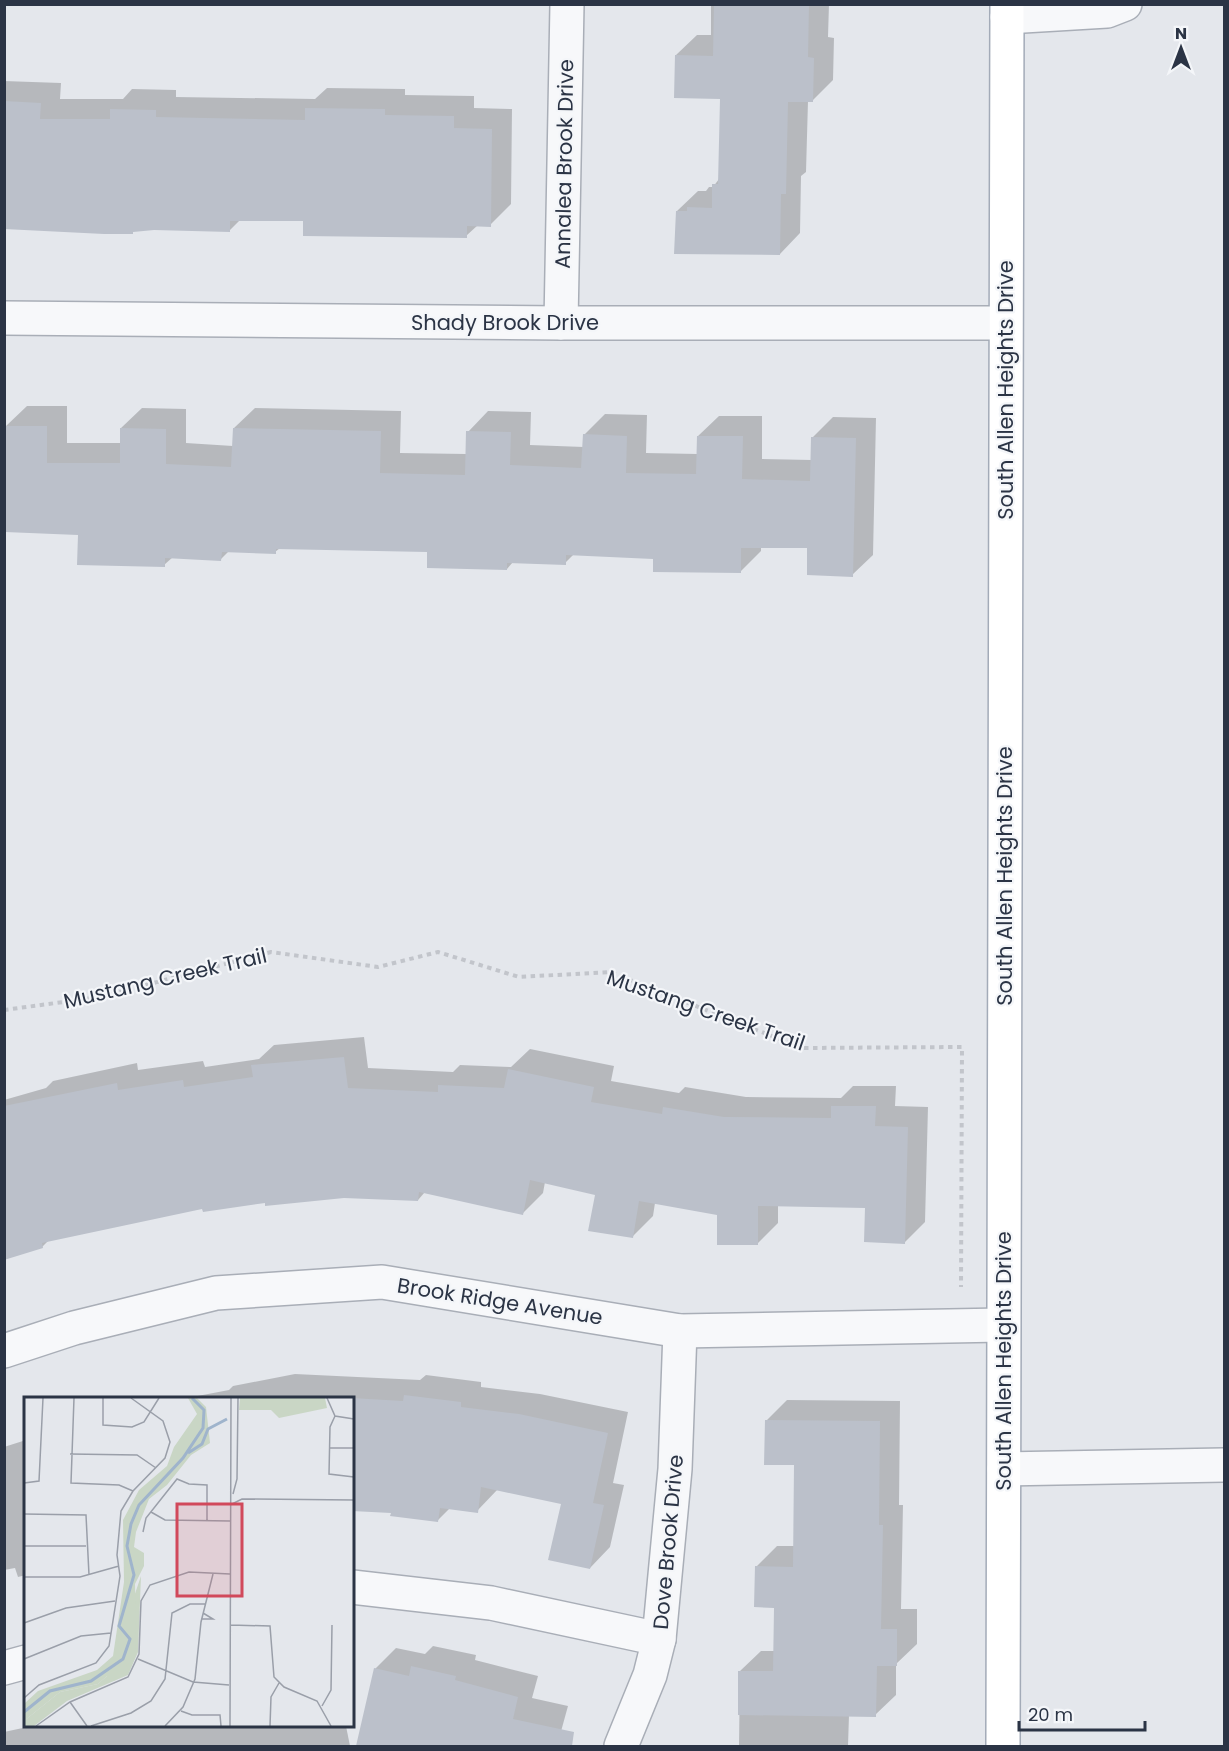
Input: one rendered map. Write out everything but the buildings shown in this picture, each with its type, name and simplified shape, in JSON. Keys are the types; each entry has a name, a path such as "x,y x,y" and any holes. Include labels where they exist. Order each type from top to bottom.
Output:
{"main road":[{"name":"South Allen Heights Drive","path":"1003,1746 1002,1325 1007,11"}],"street":[{"name":"Annalea Brook Drive","path":"561,323 567,4"},
{"path":"1007,11 1107,11 1125,4"},
{"name":"Shady Brook Drive","path":"4,318 561,323 1005,323"},
{"name":"Brook Ridge Avenue","path":"4,1351 74,1328 216,1293 382,1282 680,1330 1002,1325"},
{"name":"Dove Brook Drive","path":"621,1746 650,1675 659,1639 675,1469 680,1330"},
{"path":"1004,1469 1224,1465"},
{"path":"354,1587 491,1603 659,1639"},
{"path":"4,1668 24,1663"}],"path":[{"name":"Mustang Creek Trail","path":"4,1010 100,997 271,952 378,967 438,952 519,977 610,972 802,1048 963,1047 961,1325"}]}
